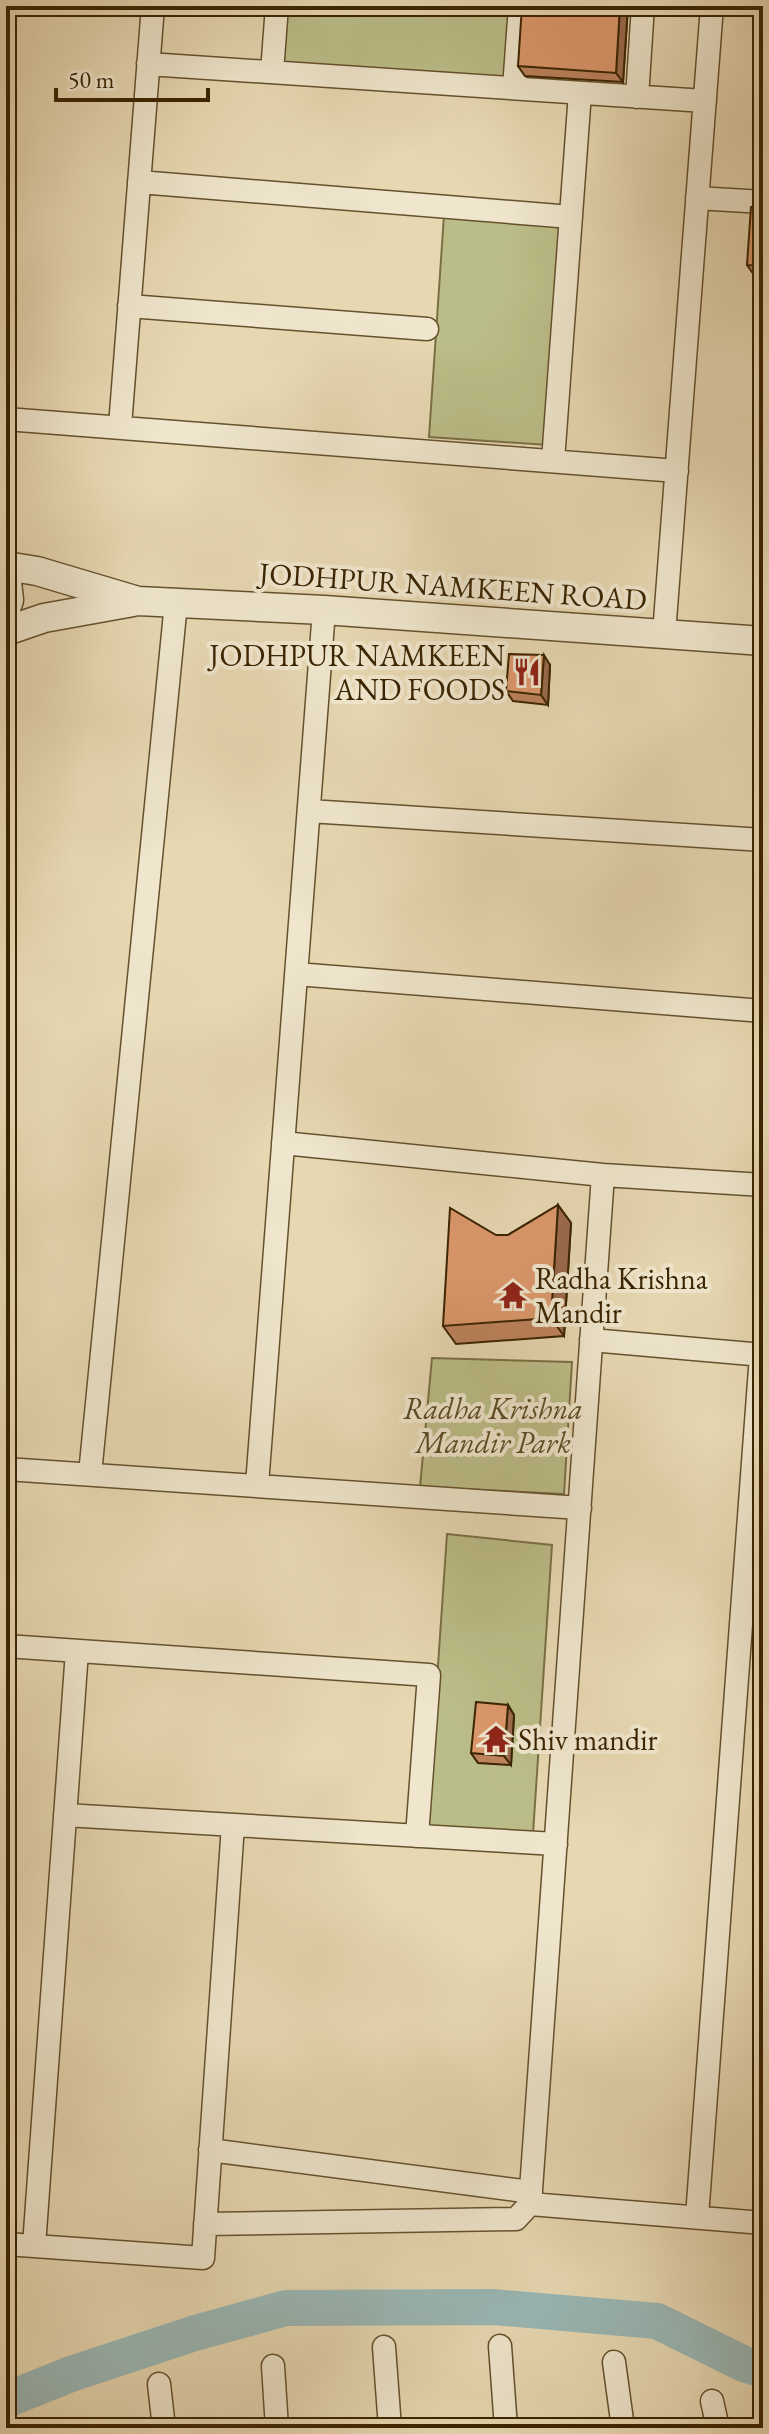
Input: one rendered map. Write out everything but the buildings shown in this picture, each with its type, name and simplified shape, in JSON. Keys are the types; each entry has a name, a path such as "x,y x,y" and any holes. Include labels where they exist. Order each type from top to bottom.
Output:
{"street":[{"path":"120,426 153,6"},
{"path":"272,72 277,6"},
{"path":"514,88 520,6"},
{"path":"637,97 643,6"},
{"path":"664,634 712,6"},
{"path":"148,64 705,101"},
{"path":"553,461 580,93"},
{"path":"139,182 571,217"},
{"path":"697,198 763,202"},
{"path":"129,306 427,329"},
{"path":"6,419 677,471"},
{"path":"6,566 37,571 138,601"},
{"path":"6,573 9,584 6,608"},
{"path":"6,631 44,618 138,601"},
{"name":"JODHPUR NAMKEEN ROAD","path":"138,601 324,610 763,641"},
{"path":"90,1474 176,603"},
{"path":"257,1485 324,610"},
{"path":"309,811 763,840"},
{"path":"296,974 763,1011"},
{"path":"283,1143 603,1175 763,1185"},
{"path":"205,2224 516,2219 531,2198 603,1175"},
{"path":"591,1340 762,1355 697,2217"},
{"path":"6,1469 580,1508"},
{"path":"6,1646 429,1675 417,1836"},
{"path":"34,2246 77,1651"},
{"path":"65,1815 556,1844"},
{"path":"6,2244 203,2258 233,1825"},
{"path":"210,2150 531,2198 763,2223"},
{"path":"500,2346 506,2428"},
{"path":"384,2347 390,2428"},
{"path":"614,2362 623,2428"},
{"path":"273,2366 277,2428"},
{"path":"159,2384 164,2428"},
{"path":"712,2401 718,2428"}],"green space":[{"path":"283,6 514,6 509,80 279,65"},
{"path":"444,215 564,223 548,445 429,437"},
{"name":"Radha Krishna Mandir Park","path":"432,1358 572,1362 564,1494 420,1487"},
{"path":"447,1534 552,1545 533,1834 427,1826"}],"waterway":[{"path":"6,2400 71,2374 195,2333 286,2308 493,2307 657,2321 744,2364 763,2370"}],"place":[{"name":"JODHPUR NAMKEEN AND FOODS","path":"527,672"},
{"name":"Radha Krishna Mandir","path":"513,1295"},
{"name":"Shiv mandir","path":"496,1739"}]}
